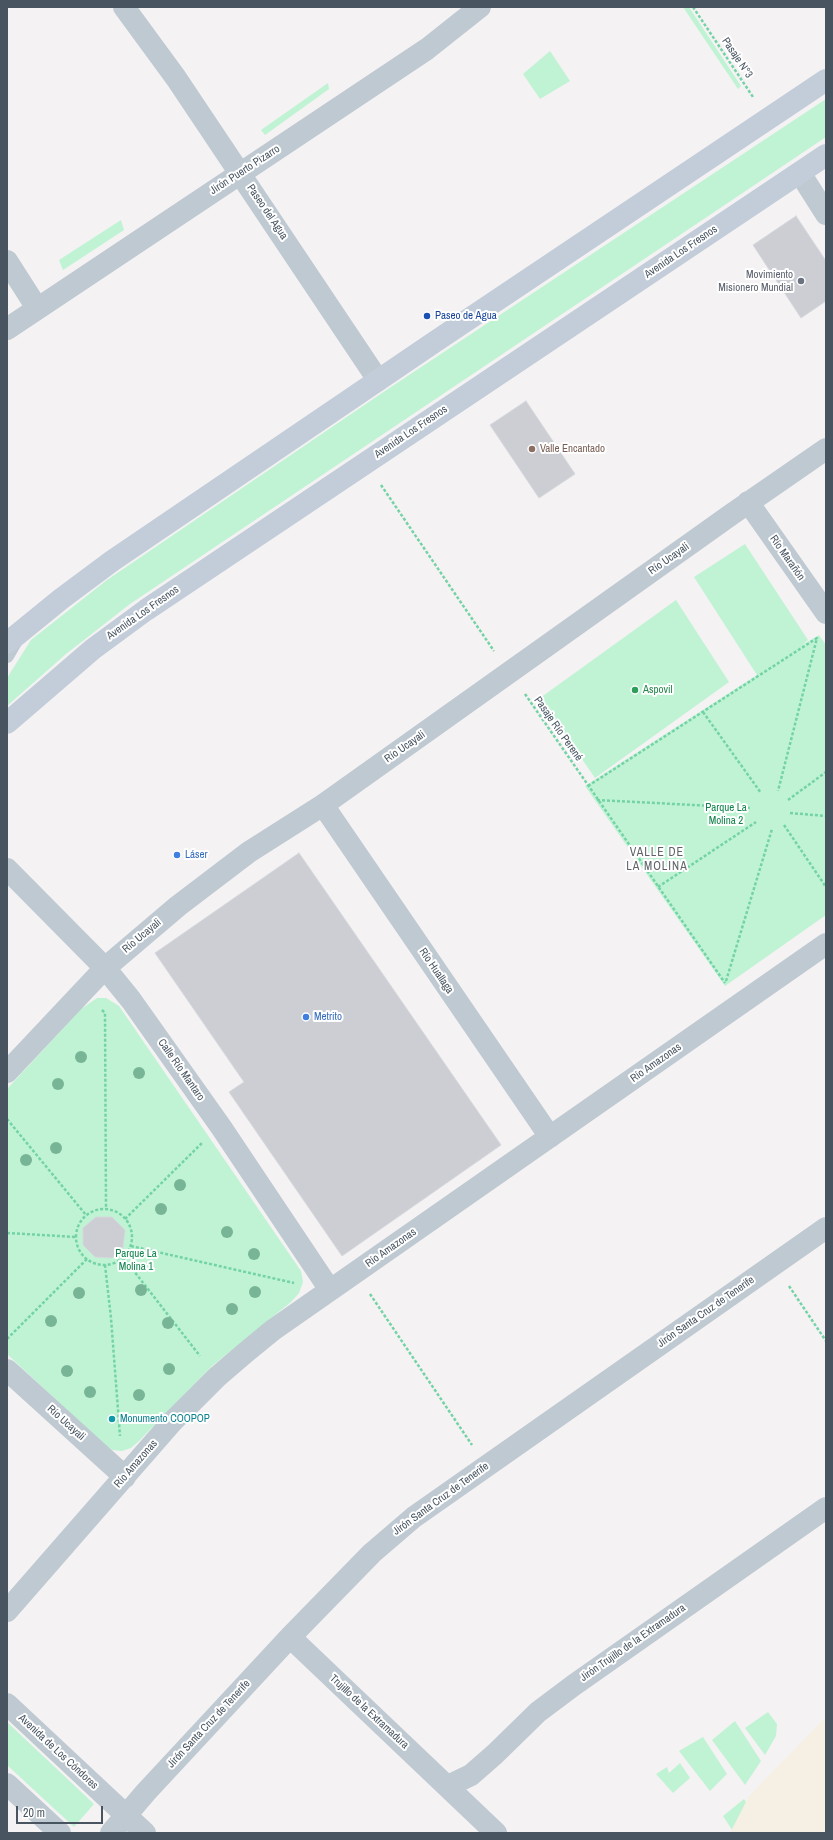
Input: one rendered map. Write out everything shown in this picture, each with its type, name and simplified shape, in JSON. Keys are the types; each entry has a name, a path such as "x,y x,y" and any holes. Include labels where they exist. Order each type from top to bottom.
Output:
{"main road":[{"path":"7,643 24,628 112,561 378,380 826,80"},
{"name":"Avenida Los Fresnos","path":"7,723 93,649 146,610 826,155"}],"street":[{"name":"Paseo del Agua","path":"124,7 176,78 241,173 378,380"},
{"name":"Jirón Puerto Pizarro","path":"7,329 427,49 480,7"},
{"path":"800,173 826,214"},
{"path":"7,261 37,308"},
{"name":"Río Ucayali","path":"7,1072 105,968 178,906 249,852 323,805 748,502 826,449"},
{"name":"Río Marañón","path":"748,502 826,614"},
{"name":"Río Huallaga","path":"323,805 550,1137"},
{"name":"Calle Río Mantaro","path":"7,868 105,968 131,1000 221,1127 330,1290"},
{"name":"Río Amazonas","path":"7,1611 172,1422 217,1376 273,1330 826,944"},
{"name":"Jirón Santa Cruz de Tenerife","path":"111,1833 290,1637 372,1553 414,1517 826,1228"},
{"name":"Río Ucayali","path":"7,1370 125,1477"},
{"name":"Jirón Trujillo de la Extramadura","path":"448,1786 471,1775 538,1712 574,1685 826,1508"},
{"name":"Trujillo de la Extramadura","path":"290,1637 496,1833"},
{"name":"Avenida de Los Cóndores","path":"7,1704 145,1833"},
{"path":"7,1784 52,1831"}],"lane":[{"path":"7,656 24,628"}],"path":[{"name":"Pasaje N°3","path":"693,7 768,119"},
{"name":"Pasaje Río Perené","path":"364,463 740,1004"},
{"path":"588,786 817,638 778,791"},
{"path":"703,712 761,793"},
{"path":"788,800 826,772"},
{"path":"597,800 751,808"},
{"path":"790,813 826,816"},
{"path":"658,887 756,822"},
{"path":"784,825 826,887"},
{"path":"725,984 772,830"},
{"path":"105,1014 106,1209"},
{"path":"7,1119 86,1215"},
{"path":"125,1218 200,1145"},
{"path":"106,1209 120,1214 125,1218 130,1227 131,1246 123,1257 112,1264 105,1265 92,1263 81,1253 76,1237 77,1228 86,1215 92,1211 106,1209"},
{"path":"7,1234 76,1237"},
{"path":"131,1246 294,1284"},
{"path":"123,1257 217,1376"},
{"path":"7,1339 87,1259"},
{"path":"774,1264 826,1341"},
{"path":"105,1265 111,1318 120,1440"},
{"path":"356,1273 486,1466"}],"green space":[{"path":"683,7 689,7 741,86 738,89"},
{"path":"550,51 570,81 540,99 523,74"},
{"path":"328,83 329,89 265,135 261,130"},
{"path":"826,99 826,137 130,604 66,654 7,706 7,678 31,640 107,580 385,391"},
{"path":"121,220 124,230 63,270 59,260"},
{"name":"Parque La Molina 2","path":"745,544 808,640 802,645 819,635 826,645 826,915 725,986 585,786 757,675 694,577"},
{"name":"Aspovil","path":"676,600 729,682 595,778 540,698"},
{"name":"Parque La Molina 1","path":"97,998 106,998 119,1006 301,1271 303,1282 299,1293 291,1302 212,1366 139,1441 131,1448 122,1451 112,1450 103,1444 7,1354 7,1089 81,1009"},
{"path":"768,1712 777,1724 776,1736 765,1755 745,1728"},
{"path":"735,1721 761,1761 745,1785 712,1740"},
{"path":"7,1722 94,1804 74,1827 7,1765"},
{"path":"703,1737 727,1774 710,1791 679,1751"},
{"path":"680,1763 690,1778 673,1793 656,1774 667,1767 669,1773"},
{"path":"744,1799 758,1820 734,1833 723,1816"}],"sand":[{"path":"826,1717 826,1833 730,1833 749,1796"}],"building":[{"name":"Movimiento Misionero Mundial","path":"796,216 826,261 826,301 801,318 753,245"},
{"name":"Valle Encantado","path":"526,401 575,474 539,498 490,425"},
{"name":"Metrito","path":"299,853 501,1145 342,1256 229,1092 244,1082 155,953"},
{"path":"96,1217 112,1217 125,1230 123,1247 112,1258 95,1257 83,1245 83,1228"}],"place":[{"name":"Movimiento Misionero Mundial","path":"801,281"},
{"name":"Paseo de Agua","path":"427,316"},
{"name":"Valle Encantado","path":"532,449"},
{"name":"Aspovil","path":"635,690"},
{"name":"Láser","path":"177,855"},
{"name":"Metrito","path":"306,1017"},
{"name":"Monumento COOPOP","path":"112,1419"}],"district":[{"name":"VALLE DE LA MOLINA","path":"657,860"}]}
